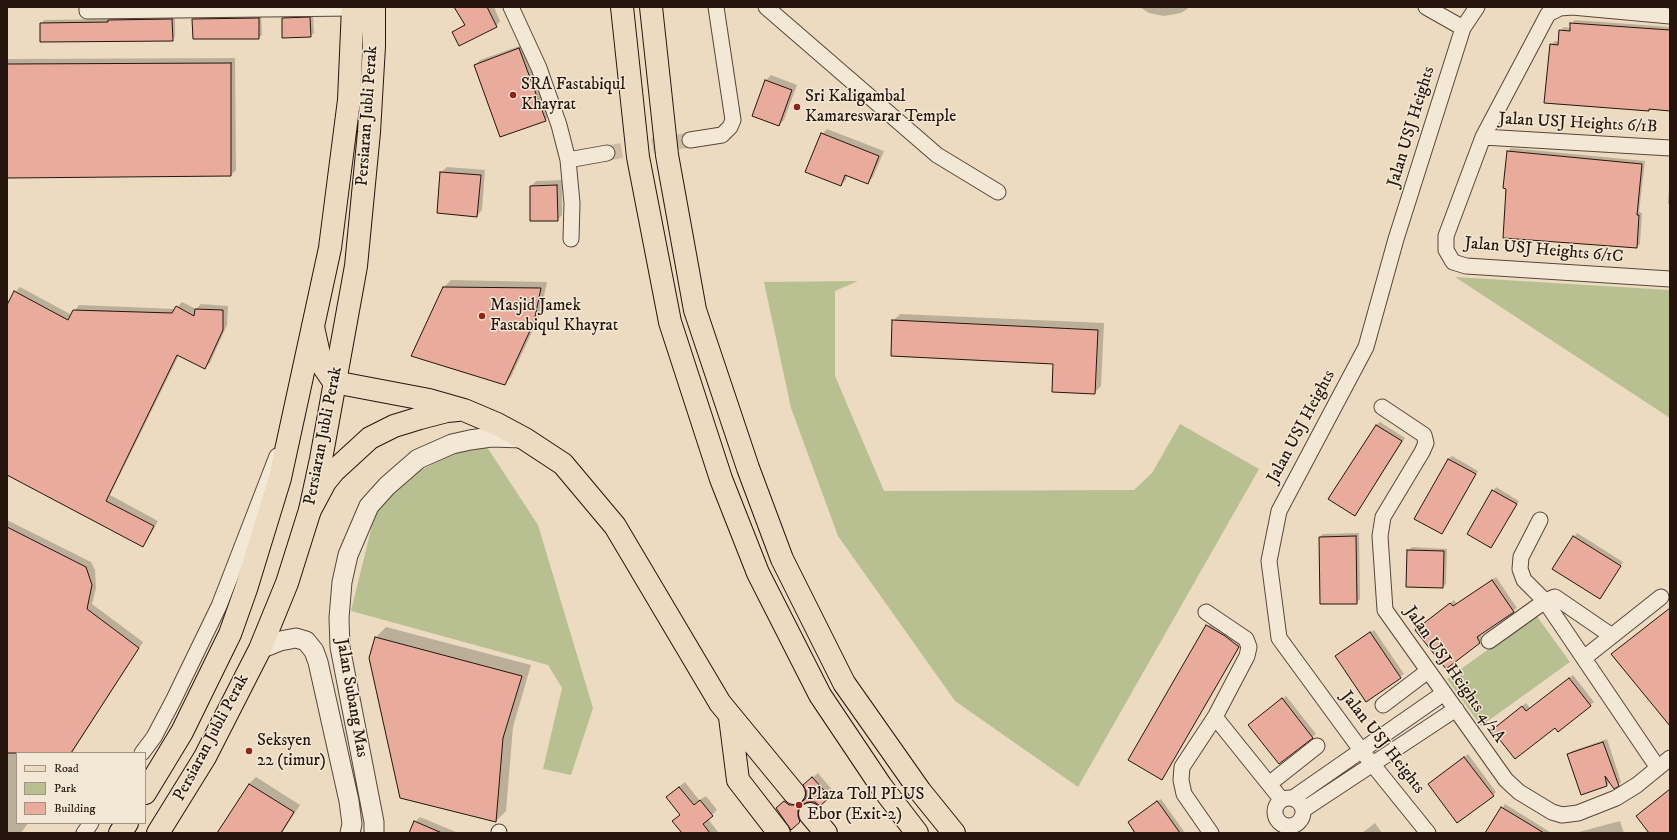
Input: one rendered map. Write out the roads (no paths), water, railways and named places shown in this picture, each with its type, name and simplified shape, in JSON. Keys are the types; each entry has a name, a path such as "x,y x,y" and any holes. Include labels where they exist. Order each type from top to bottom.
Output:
{"main road":[{"name":"Persiaran Jubli Perak","path":"146,791 182,732 230,634 246,589 280,478 330,248 360,7"},
{"name":"Persiaran Jubli Perak","path":"158,833 205,757 260,649 288,583 310,510 321,459 356,266 369,132 374,46 360,7"},
{"path":"622,7 638,157 670,322 721,479 758,573 820,695 881,786 917,833"},
{"path":"651,8 667,155 695,310 748,468 782,558 844,683 920,791 954,833"},
{"path":"313,326 321,363 326,373 334,382 429,400 464,410 497,424 525,439 563,464 615,526 720,703 794,793"},
{"path":"310,510 325,482 334,471 370,438 394,426 420,418 447,411 464,410"},
{"path":"730,717 738,780 779,833"},
{"path":"810,814 826,833"},
{"path":"120,833 126,824"}],"street":[{"path":"87,7 87,11 360,7"},
{"path":"511,7 539,68 559,125 568,160 572,203 571,239"},
{"path":"690,140 722,135 730,127 733,120 716,7"},
{"path":"766,7 937,155 998,192"},
{"path":"1426,7 1463,28"},
{"name":"Jalan USJ Heights","path":"1428,833 1362,750 1279,638 1269,561 1279,511 1366,347 1396,239 1463,28 1477,7"},
{"path":"1483,137 1548,14 1560,8 1572,7 1670,16"},
{"name":"Jalan USJ Heights 6/1B","path":"1483,137 1670,148"},
{"name":"Jalan USJ Heights 6/1C","path":"1483,137 1446,236 1446,250 1453,262 1466,266 1670,279"},
{"path":"568,160 607,153"},
{"name":"Jalan USJ Heights 4/2A","path":"1382,407 1424,435 1426,443 1383,517 1380,536 1385,610 1506,780 1519,792 1552,812 1562,815 1578,813 1616,798 1636,786 1670,758"},
{"path":"143,752 154,737 170,707 219,606 295,409"},
{"name":"Jalan Subang Mas","path":"374,833 374,822 340,647 342,582 348,555 369,506 387,486 418,459 439,449 470,440 490,437 525,439"},
{"path":"1540,520 1521,557 1520,569 1524,580 1545,601 1658,768"},
{"path":"1584,658 1661,597"},
{"path":"1489,641 1545,601 1555,598 1560,599 1612,636"},
{"path":"1206,612 1246,639 1249,648 1247,656 1215,717 1182,767 1181,780 1184,794 1211,833"},
{"name":"Jalan Subang Mas","path":"260,649 280,641 296,638 306,641 314,651 318,662 349,801 352,824 350,833"},
{"path":"1383,704 1428,671"},
{"path":"1444,693 1362,750 1275,806 1274,811 1277,820 1280,823 1289,826 1303,822 1374,764 1456,709"},
{"path":"1215,717 1269,784 1287,798 1300,802 1303,822"},
{"path":"1269,784 1318,746"},
{"path":"84,833 90,824"}],"tunnel":[{"path":"607,153 690,140"}],"place":[{"name":"SRA Fastabiqul Khayrat","path":"513,95"},
{"name":"Sri Kaligambal Kamareswarar Temple","path":"797,107"},
{"name":"Masjid Jamek Fastabiqul Khayrat","path":"482,316"},
{"name":"Seksyen 22 (timur)","path":"249,751"},
{"name":"Plaza Toll PLUS Ebor (Exit-2)","path":"799,805"}]}
